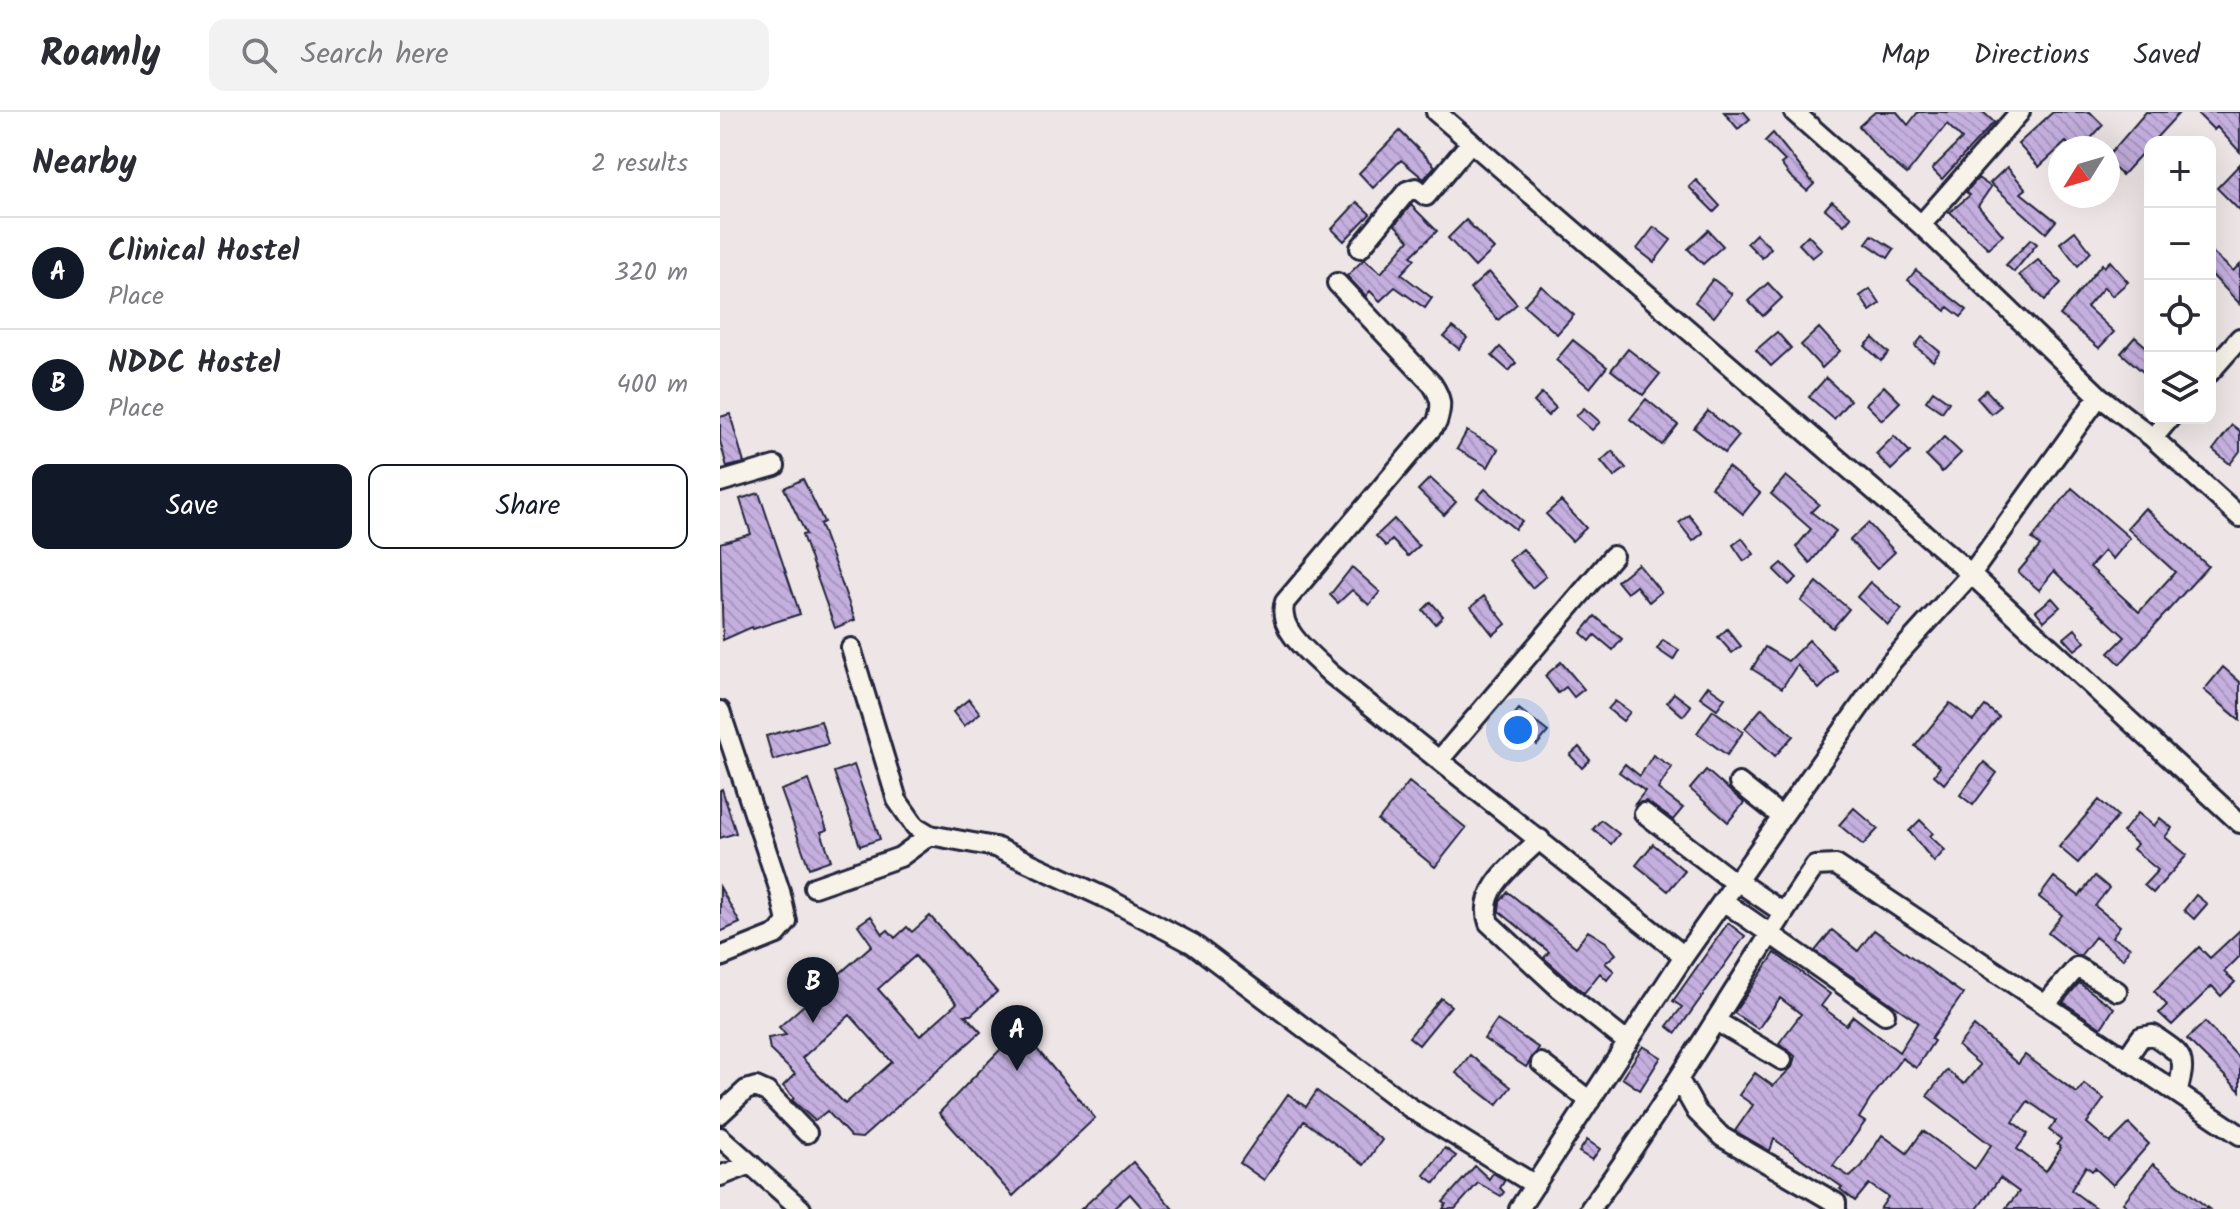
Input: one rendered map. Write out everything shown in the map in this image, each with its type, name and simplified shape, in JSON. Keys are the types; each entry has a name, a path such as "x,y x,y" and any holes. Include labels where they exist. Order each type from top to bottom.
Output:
{"street":[{"path":"1436,112 1971,574 2240,823"},
{"path":"1921,225 2020,112"},
{"path":"1802,115 2099,396 2153,438 2240,517"},
{"path":"1360,248 1399,198 1416,188 1426,196 1471,142"},
{"path":"1337,283 1432,384 1441,398 1441,410 1437,422 1314,565 1281,611 1292,634 1331,674 1441,758 1684,956"},
{"path":"2216,365 2240,338"},
{"path":"1519,1209 1684,956 1892,661 1971,574 2099,396"},
{"path":"2153,438 2165,424"},
{"path":"720,482 775,466"},
{"path":"1441,758 1613,556"},
{"path":"851,648 897,800 915,826 930,835 995,847 1108,899 1193,944 1409,1107 1535,1185"},
{"path":"720,711 780,891 787,922 777,934 720,957"},
{"path":"1739,783 1782,817"},
{"path":"1644,813 1736,882 1784,913"},
{"path":"814,887 900,857 930,835"},
{"path":"1540,839 1491,889 1485,911 1489,923 1559,988 1628,1043"},
{"path":"1590,1209 1679,1080 1815,866 1836,865 2240,1135"},
{"path":"1723,901 1885,1014"},
{"path":"2045,1005 2077,967 2117,991"},
{"path":"1716,1021 1782,1060"},
{"path":"2126,1059 2141,1037 2153,1035 2182,1058 2184,1065 2177,1093"},
{"path":"1541,1063 1590,1101"},
{"path":"1679,1080 1697,1112 1722,1137 1836,1203 1836,1209"},
{"path":"720,1114 746,1090 756,1087 767,1092 807,1133"},
{"path":"720,1137 801,1209"},
{"path":"720,1176 751,1164"}],"building":[{"path":"1724,112 1744,112 1750,119 1738,129"},
{"path":"1875,112 1897,112 1908,125 1918,112 1983,112 1994,122 1942,179 1932,169 1962,139 1947,124 1907,174 1886,157 1859,126"},
{"path":"2053,112 2090,112 2103,125 2093,136 2048,136 2048,159 2039,167 2018,144"},
{"path":"2146,112 2180,112 2158,136 2144,136 2144,151 2122,175 2120,142"},
{"path":"2196,112 2240,112 2240,152 2217,127 2214,130"},
{"path":"1400,131 1435,166 1424,179 1401,160 1373,188 1359,173"},
{"path":"1773,133 1814,184 1807,191 1790,176 1781,164 1785,161 1765,141"},
{"path":"2240,164 2240,211 2217,188"},
{"path":"2007,167 2026,189 2021,193 2056,221 2046,233 1990,183"},
{"path":"1978,178 1991,187 1978,206 2003,235 1988,248 1950,212 1970,195 1966,192"},
{"path":"1696,180 1720,206 1714,212 1689,187"},
{"path":"1832,201 1851,217 1844,225 1825,209"},
{"path":"1357,202 1370,214 1344,241 1332,229"},
{"path":"1411,205 1437,231 1411,256 1415,259 1401,274 1432,298 1425,308 1395,287 1380,301 1370,291 1366,296 1347,276 1364,259 1381,273 1409,240 1395,225"},
{"path":"1466,220 1494,249 1475,267 1448,238"},
{"path":"1654,227 1671,240 1654,262 1637,249"},
{"path":"1708,230 1723,246 1703,264 1688,249"},
{"path":"2075,231 2091,252 2078,266 2060,243"},
{"path":"1756,234 1771,248 1762,258 1747,243"},
{"path":"1808,235 1822,250 1812,258 1799,244"},
{"path":"1872,235 1894,249 1888,258 1866,243"},
{"path":"2031,239 2037,244 2014,272 2006,265"},
{"path":"2216,255 2233,271 2240,264 2240,304 2216,279"},
{"path":"2038,260 2061,283 2045,300 2019,275"},
{"path":"2110,261 2128,282 2112,296 2104,287 2087,307 2114,332 2099,348 2060,315 2102,264 2104,267"},
{"path":"1916,270 1967,310 1961,317 1948,307 1946,311 1908,280"},
{"path":"1489,272 1517,304 1498,320 1470,289"},
{"path":"1713,279 1732,294 1714,317 1695,302"},
{"path":"1768,283 1782,298 1763,316 1748,301"},
{"path":"1541,286 1574,315 1557,334 1524,305"},
{"path":"1870,289 1880,304 1870,311 1860,296"},
{"path":"1453,327 1467,338 1459,349 1444,337"},
{"path":"1819,328 1840,351 1822,368 1801,345"},
{"path":"1777,332 1791,348 1771,366 1756,350"},
{"path":"1922,337 1940,352 1933,361 1915,346"},
{"path":"2135,337 2144,345 2144,373 2121,353"},
{"path":"1873,338 1889,353 1881,361 1865,346"},
{"path":"1573,340 1607,367 1590,388 1556,360"},
{"path":"1500,347 1516,363 1509,371 1492,356"},
{"path":"1628,349 1660,374 1643,395 1611,370"},
{"path":"1826,378 1850,400 1834,419 1809,397"},
{"path":"1884,386 1900,402 1882,420 1866,404"},
{"path":"1986,390 2001,406 1991,414 1977,398"},
{"path":"1933,391 1949,402 1942,412 1926,401"},
{"path":"1542,393 1556,408 1548,416 1534,402"},
{"path":"1646,399 1678,425 1662,445 1630,419"},
{"path":"1584,408 1600,422 1592,430 1576,416"},
{"path":"1708,411 1739,436 1725,453 1694,428"},
{"path":"730,414 744,463 727,467 720,441 720,417"},
{"path":"2232,425 2240,431 2240,451 2230,464 2213,450"},
{"path":"1467,431 1498,449 1488,467 1457,449"},
{"path":"1894,436 1910,452 1891,470 1876,454"},
{"path":"1944,437 1961,453 1942,472 1926,456"},
{"path":"1612,451 1626,468 1614,477 1601,461"},
{"path":"1728,467 1760,493 1743,514 1711,487"},
{"path":"1786,476 1819,504 1811,512 1836,531 1810,563 1796,547 1811,529 1771,494"},
{"path":"1430,478 1456,502 1444,515 1418,490"},
{"path":"803,479 824,522 820,524 855,620 835,628 802,535 806,534 784,488"},
{"path":"2072,488 2130,538 2113,559 2104,551 2090,567 2139,612 2175,572 2127,528 2145,508 2208,566 2120,664 2109,653 2125,637 2054,571 2039,590 2018,572 2040,546 2032,539"},
{"path":"1485,489 1522,521 1515,529 1477,498"},
{"path":"759,493 800,614 752,627 723,640 720,543 751,534 740,499"},
{"path":"1561,501 1586,528 1572,541 1546,514"},
{"path":"1689,515 1703,533 1693,541 1679,523"},
{"path":"1394,519 1419,546 1408,556 1392,540 1386,546 1376,536"},
{"path":"1868,523 1895,552 1877,569 1850,540"},
{"path":"1742,538 1754,554 1744,561 1733,545"},
{"path":"1523,549 1546,576 1532,588 1509,560"},
{"path":"1782,563 1797,578 1789,585 1774,570"},
{"path":"1638,564 1661,592 1649,602 1636,586 1627,593 1617,581"},
{"path":"1352,567 1380,592 1369,605 1352,590 1338,603 1330,595"},
{"path":"1817,582 1849,609 1833,628 1801,601"},
{"path":"1870,582 1902,609 1888,625 1857,597"},
{"path":"1484,596 1506,624 1493,635 1471,607"},
{"path":"2052,598 2060,607 2044,621 2036,611"},
{"path":"1431,602 1443,616 1435,624 1423,610"},
{"path":"1595,616 1622,639 1613,650 1595,635 1590,641 1581,633"},
{"path":"1727,629 1741,646 1732,653 1718,637"},
{"path":"2075,629 2085,642 2075,650 2064,638"},
{"path":"1663,640 1679,650 1673,660 1657,649"},
{"path":"1809,640 1838,671 1819,689 1797,665 1782,688 1752,669 1765,647 1788,661"},
{"path":"1561,662 1584,689 1574,697 1566,687 1558,693 1545,676"},
{"path":"2223,667 2240,682 2240,720 2204,690"},
{"path":"1708,686 1725,698 1717,709 1700,697"},
{"path":"1674,693 1691,706 1683,716 1667,702"},
{"path":"969,699 980,713 964,726 953,712"},
{"path":"1615,701 1630,712 1623,721 1608,709"},
{"path":"1950,703 1973,721 1985,706 1999,717 1944,784 1934,775 1940,767 1915,746"},
{"path":"1762,708 1793,736 1775,756 1745,728"},
{"path":"1519,709 1548,732 1537,745 1519,730 1515,736 1504,727"},
{"path":"1713,710 1743,732 1727,755 1697,733"},
{"path":"821,721 828,744 773,760 766,736"},
{"path":"1579,747 1590,760 1582,768 1570,755"},
{"path":"1653,755 1672,767 1658,789 1683,808 1673,820 1646,801 1635,804 1645,791 1619,772 1625,764 1640,776"},
{"path":"1984,762 1997,773 1973,805 1960,795"},
{"path":"854,765 880,839 860,846 834,772"},
{"path":"1706,770 1744,803 1728,822 1690,789"},
{"path":"809,780 827,830 821,832 831,860 809,868 781,790"},
{"path":"1409,782 1466,828 1435,867 1378,821"},
{"path":"720,790 736,833 720,838"},
{"path":"2099,800 2118,816 2078,863 2059,847"},
{"path":"1854,808 1878,829 1863,845 1839,825"},
{"path":"2138,813 2154,826 2160,818 2172,828 2165,837 2187,855 2153,893 2144,885 2158,870 2133,849 2137,844 2123,832"},
{"path":"1601,820 1619,834 1611,844 1593,829"},
{"path":"1920,820 1933,833 1930,836 1945,850 1934,862 1909,831"},
{"path":"1653,844 1685,871 1668,891 1636,865"},
{"path":"2095,876 2109,888 2095,906 2120,926 2112,937 2130,947 2123,959 2095,937 2080,956 2076,955 2048,933 2062,915 2039,897 2054,877 2079,896"},
{"path":"720,887 740,923 720,932"},
{"path":"1508,892 1576,947 1588,931 1606,942 1616,954 1605,963 1614,971 1607,980 1600,973 1584,993 1544,958 1549,952 1499,911 1500,902"},
{"path":"2196,895 2207,904 2194,919 2184,910"},
{"path":"871,916 883,934 888,930 895,938 907,927 912,932 930,916 997,992 971,1015 965,1015 981,1032 862,1138 851,1137 827,1111 815,1121 792,1100 794,1098 783,1086 795,1074 770,1050 768,1038 786,1035 779,1027 872,945 858,925","holes":["915,956 957,1003 920,1036 878,989","850,1015 892,1062 845,1104 802,1058"]},
{"path":"1728,923 1745,936 1676,1033 1667,1026 1682,1007 1673,1001"},
{"path":"1832,930 1858,951 1874,930 1963,994 1931,1039 1934,1041 1916,1068 1902,1058 1870,1100 1859,1118 1865,1122 1833,1166 1850,1177 1862,1166 1882,1135 1907,1153 1923,1131 1975,1169 1991,1145 1927,1096 1947,1070 1964,1084 1980,1065 1958,1046 1974,1026 2018,1064 2025,1055 2077,1093 2084,1084 2104,1099 2087,1123 2110,1143 2129,1124 2149,1144 2113,1185 2095,1168 2092,1171 2086,1166 2071,1190 2097,1209 2005,1209 2019,1192 2000,1178 1977,1209 1880,1209 1888,1197 1869,1184 1855,1201 1840,1189 1842,1187 1774,1139 1770,1151 1735,1131 1753,1105 1739,1095 1755,1073 1773,1086 1792,1067 1795,1056 1779,1043 1801,1014 1780,998 1758,1029 1734,1013 1775,953 1830,994 1821,1006 1846,1025 1853,1016 1899,1052 1918,1022 1815,951","holes":["2028,1101 2056,1121 2049,1130 2061,1139 2057,1144 2061,1148 2046,1171 2017,1149 2028,1134 2013,1122"]},
{"path":"2240,930 2240,956 2224,972 2235,982 2221,996 2212,986 2172,1025 2159,1013 2167,1005 2154,991 2199,947 2210,958"},
{"path":"2079,983 2114,1008 2101,1028 2063,1002"},
{"path":"1441,998 1451,1006 1419,1045 1409,1037"},
{"path":"1497,1020 1539,1048 1526,1067 1484,1039"},
{"path":"2205,1022 2240,1059 2240,1091 2187,1039"},
{"path":"1020,1029 1095,1118 1013,1196 939,1113"},
{"path":"1643,1046 1661,1057 1640,1090 1622,1078"},
{"path":"1470,1055 1511,1087 1497,1105 1456,1073"},
{"path":"1317,1091 1382,1140 1364,1165 1304,1121 1264,1180 1240,1163 1288,1094 1306,1107"},
{"path":"1587,1140 1600,1149 1592,1160 1579,1152"},
{"path":"1445,1148 1456,1156 1435,1183 1424,1175"},
{"path":"1133,1162 1173,1209 1143,1209 1130,1194 1113,1209 1081,1209"},
{"path":"2153,1164 2209,1209 2131,1209 2123,1203"},
{"path":"1475,1166 1489,1179 1493,1173 1505,1180 1500,1188 1504,1192 1501,1196 1478,1183 1455,1209 1443,1209 1446,1204 1443,1202"}],"place":[{"name":"NDDC Hostel","path":"813,1023"},
{"name":"Clinical Hostel","path":"1017,1071"}]}
